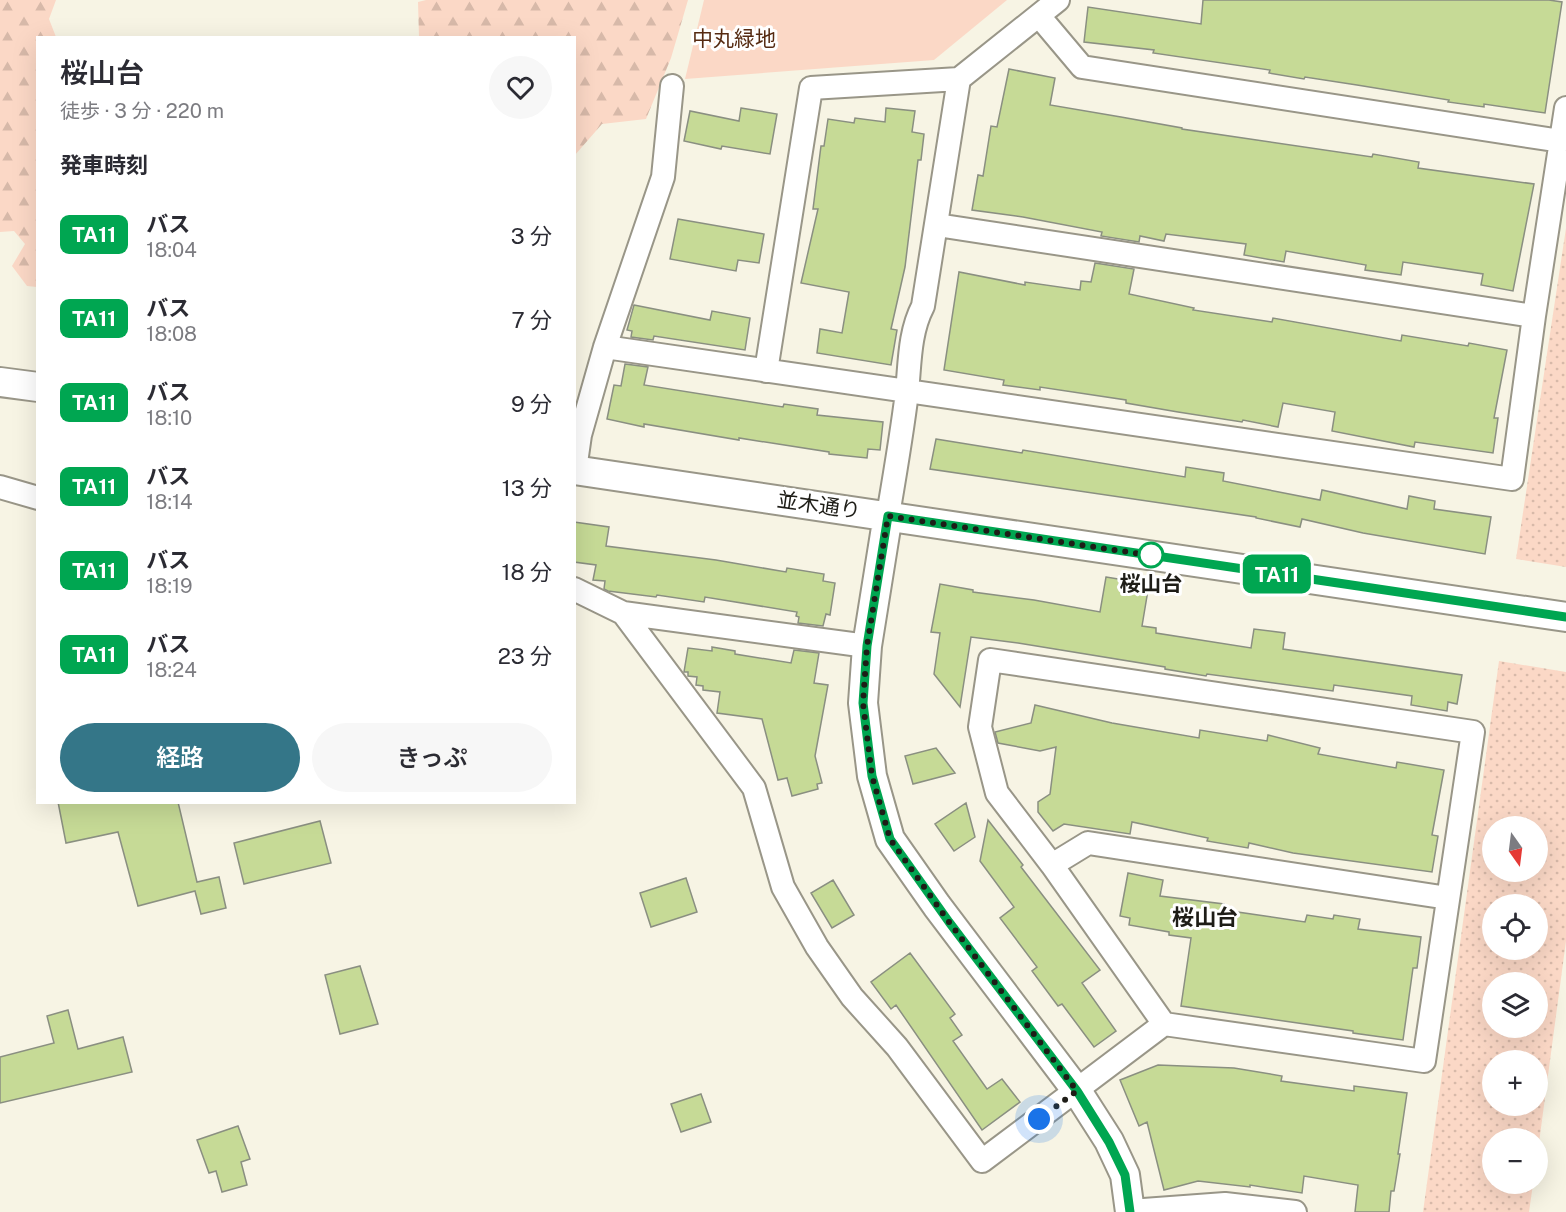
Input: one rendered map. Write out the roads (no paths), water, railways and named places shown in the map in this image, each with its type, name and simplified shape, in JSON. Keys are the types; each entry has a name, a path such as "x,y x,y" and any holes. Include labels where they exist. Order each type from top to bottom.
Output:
{"street":[{"path":"766,371 811,88 959,79 1058,0"},
{"path":"1039,16 1082,67 1561,141"},
{"path":"959,79 937,225 922,306 915,321 907,390 867,646 863,703 872,776 890,839 950,924 1077,1091 1109,1142 1125,1175 1130,1211 1225,1204 1295,1212"},
{"path":"576,463 580,435 604,347 663,177 672,86"},
{"path":"604,347 1512,479 1566,108"},
{"path":"937,225 1534,316"},
{"path":"0,382 36,387"},
{"name":"並木通り","path":"576,470 1564,616"},
{"path":"0,487 36,497"},
{"path":"576,590 623,613 867,646"},
{"path":"623,613 754,788 783,887 818,947 852,997 897,1047 982,1161 1164,1024 1424,1061 1473,732 990,660 980,727 997,793 1052,865 1164,1024"},
{"path":"1052,865 1088,843 1448,898"}],"place":[{"name":"桜山台","path":"1151,555"}],"district":[{"name":"桜山台","path":"1205,917"}],"park label":[{"name":"中丸緑地","path":"734,38"}]}
